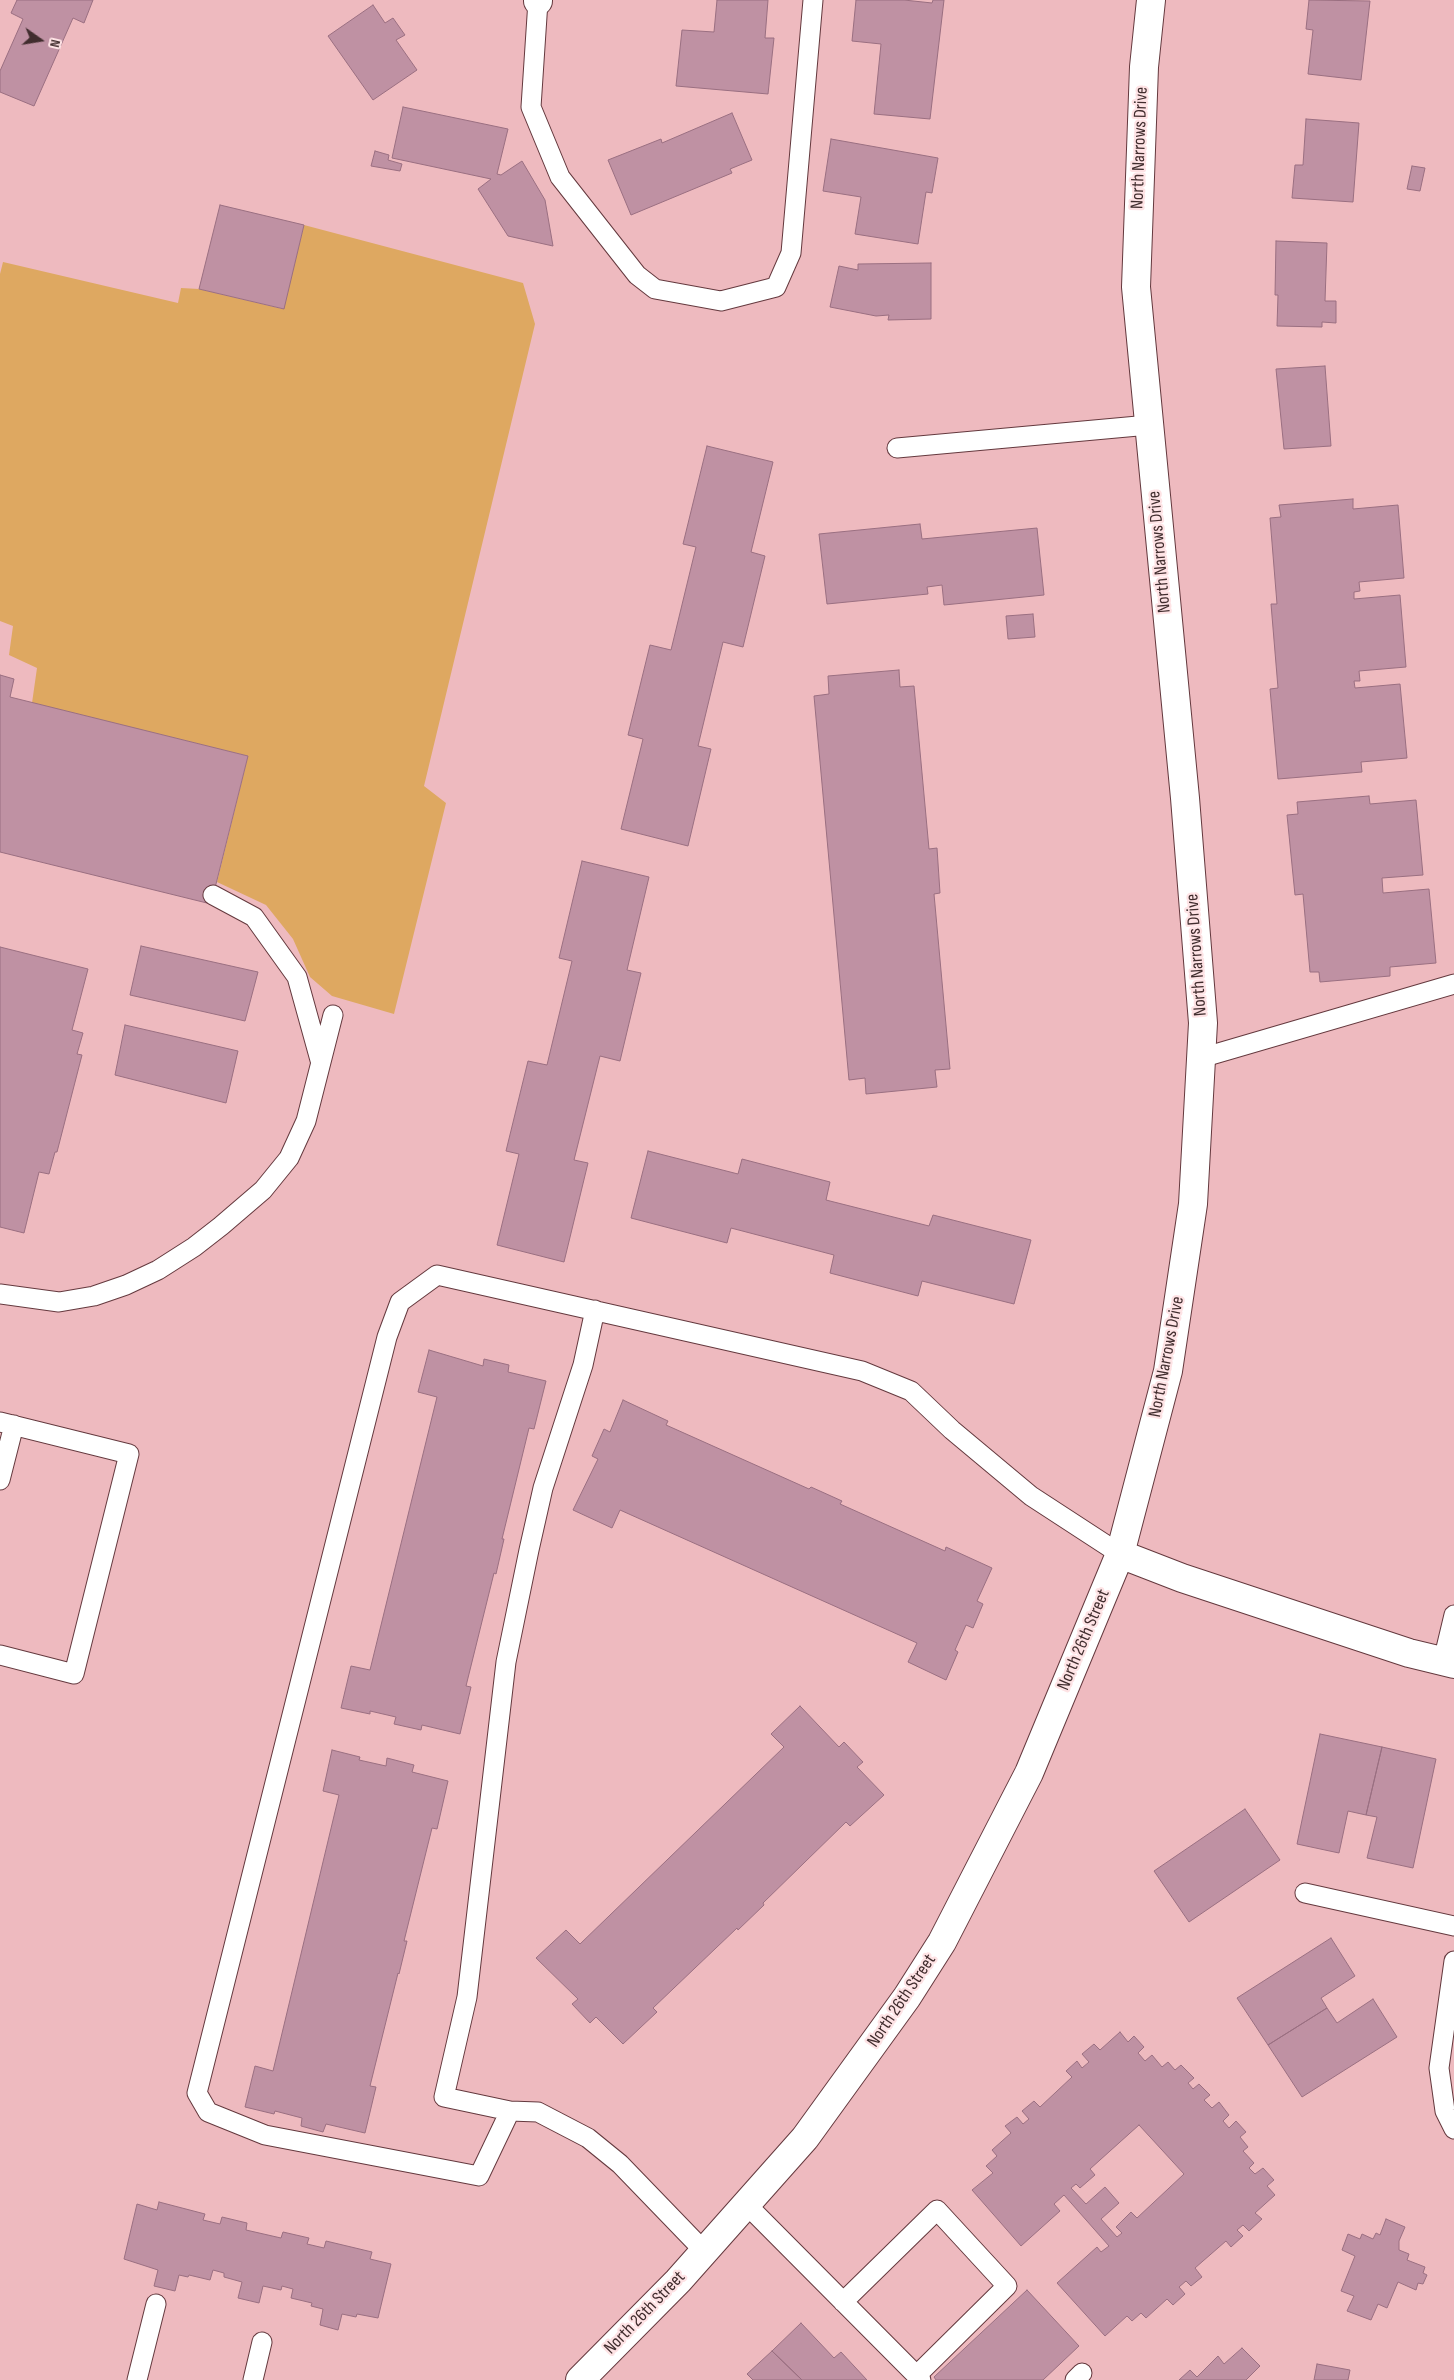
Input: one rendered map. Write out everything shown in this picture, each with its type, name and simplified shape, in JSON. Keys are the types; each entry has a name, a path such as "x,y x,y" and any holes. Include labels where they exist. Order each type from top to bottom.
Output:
{"main road":[{"name":"North Narrows Drive","path":"1120,1554 1168,1371 1193,1204 1203,1023 1185,798 1136,287 1144,67 1151,0"},
{"path":"1120,1554 1182,1578 1409,1653 1449,1662"},
{"name":"North 26th Street","path":"580,2380 678,2281 805,2138 906,1997 942,1942 1029,1773 1120,1554"}],"lane":[{"path":"538,1 531,107 560,177 637,275 655,289 720,302 776,287 791,253 813,0"},
{"path":"897,448 1149,425"},
{"path":"213,895 254,917 297,977 321,1062"},
{"path":"1201,1058 1454,984"},
{"path":"0,1294 59,1302 94,1296 126,1285 158,1270 194,1247 263,1190 289,1158 306,1121 333,1015"},
{"path":"510,2111 479,2176 265,2134 208,2112 197,2093 387,1337 400,1302 437,1275 862,1371 911,1391 952,1430 1031,1496 1120,1554"},
{"path":"595,1310 583,1365 543,1488 528,1550 506,1662 467,1997 444,2097 510,2111 538,2112 588,2138 620,2164 704,2251"},
{"path":"0,1480 7,1424 129,1454 74,1674 0,1655"},
{"path":"1449,1662 1454,1615"},
{"path":"1305,1893 1454,1926"},
{"path":"1454,1961 1439,2068 1445,2111 1454,2129"},
{"path":"746,2204 843,2302 919,2378 1007,2286 937,2210 843,2302"},
{"path":"136,2380 156,2304"},
{"path":"253,2380 262,2342"}],"shaded area":[{"path":"304,225 523,283 535,324 424,786 446,803 394,1014 332,996 310,977 293,939 266,905 217,882 248,756 32,703 37,668 9,655 13,626 0,621 0,274 3,262 178,303 181,288 199,289 283,309"}],"building":[{"path":"17,0 93,0 84,23 73,18 34,106 0,92 0,71 23,19 11,13"},
{"path":"717,0 768,0 765,38 774,38 768,94 676,86 682,30 714,32"},
{"path":"856,0 904,0 932,3 933,0 944,0 930,119 874,114 881,44 852,41"},
{"path":"1309,0 1370,1 1361,80 1308,74 1313,30 1306,29"},
{"path":"373,5 385,23 393,18 405,35 396,40 417,70 373,100 328,36"},
{"path":"403,107 508,129 497,174 501,175 522,161 545,200 553,246 508,236 478,189 491,179 392,158"},
{"path":"732,113 752,160 730,169 732,173 631,215 608,160 661,139 662,143"},
{"path":"1306,119 1359,123 1353,202 1292,198 1295,165 1303,165"},
{"path":"831,139 938,158 932,193 926,192 918,244 855,234 861,197 823,191"},
{"path":"375,151 389,155 388,160 402,164 400,171 371,166"},
{"path":"1412,166 1425,168 1420,191 1407,189"},
{"path":"220,205 304,225 284,309 199,289"},
{"path":"1276,241 1327,243 1325,301 1336,301 1336,323 1322,322 1322,327 1277,326 1278,295 1275,295"},
{"path":"931,263 931,319 888,320 889,315 876,316 830,307 839,266 858,270 858,264"},
{"path":"1325,366 1331,446 1284,449 1276,369"},
{"path":"707,446 773,462 751,552 765,556 743,647 723,642 698,746 711,749 688,846 621,829 643,739 628,735 650,645 671,650 696,547 683,544"},
{"path":"1353,499 1353,509 1398,505 1404,578 1359,582 1360,591 1354,592 1354,599 1400,595 1406,667 1359,671 1360,681 1354,681 1355,688 1400,684 1407,758 1361,762 1362,772 1278,779 1270,689 1278,688 1271,604 1277,604 1270,518 1281,517 1279,505"},
{"path":"920,524 922,539 1037,528 1044,595 944,605 942,585 927,587 928,594 827,604 819,534"},
{"path":"1033,614 1035,637 1008,639 1006,616"},
{"path":"899,670 900,687 914,686 929,849 937,848 940,893 934,894 950,1069 935,1070 937,1087 866,1094 865,1078 849,1080 814,696 829,694 828,676"},
{"path":"0,675 14,679 10,697 248,756 211,904 0,852"},
{"path":"1369,796 1370,804 1416,800 1423,875 1382,878 1383,893 1429,889 1436,963 1390,967 1390,976 1320,982 1319,972 1310,972 1303,894 1295,895 1287,815 1298,814 1297,802"},
{"path":"582,861 649,877 627,970 641,973 620,1061 600,1056 574,1160 588,1163 564,1262 497,1245 519,1154 506,1151 528,1061 547,1065 572,961 559,958"},
{"path":"141,946 258,972 245,1021 130,995"},
{"path":"0,947 88,969 72,1030 83,1033 77,1054 82,1055 57,1152 55,1152 49,1174 39,1172 24,1233 0,1227"},
{"path":"125,1025 238,1051 226,1103 115,1075"},
{"path":"648,1151 738,1174 742,1159 830,1182 826,1200 929,1226 933,1215 1031,1240 1014,1304 922,1281 918,1296 830,1273 834,1255 731,1228 727,1243 631,1218"},
{"path":"429,1350 483,1366 484,1359 509,1365 508,1372 546,1381 534,1429 529,1428 502,1539 504,1539 496,1574 494,1573 466,1686 471,1687 460,1734 422,1725 421,1730 394,1724 396,1717 370,1711 370,1714 341,1708 351,1666 370,1670 437,1397 418,1392"},
{"path":"623,1400 668,1421 666,1425 809,1489 811,1487 842,1501 840,1504 945,1551 946,1547 992,1568 977,1601 983,1604 973,1628 966,1625 955,1650 958,1652 946,1680 908,1662 917,1643 620,1510 612,1528 573,1510 598,1459 592,1456 604,1429 610,1432"},
{"path":"800,1706 839,1747 844,1742 863,1762 857,1767 884,1795 850,1826 846,1822 763,1903 764,1905 738,1930 737,1928 653,2008 657,2012 623,2044 596,2017 590,2023 572,2004 578,1999 536,1958 566,1930 580,1944 784,1747 771,1734"},
{"path":"1320,1734 1382,1747 1366,1815 1348,1811 1339,1853 1297,1844"},
{"path":"1382,1747 1436,1759 1413,1868 1367,1858 1377,1817 1366,1815"},
{"path":"332,1750 360,1757 359,1760 386,1766 387,1758 414,1765 412,1772 448,1781 437,1829 432,1828 404,1941 407,1941 370,2086 376,2087 365,2133 326,2124 323,2132 301,2126 302,2118 275,2111 274,2114 245,2107 255,2066 273,2071 339,1795 323,1791"},
{"path":"1245,1809 1280,1860 1189,1922 1154,1871"},
{"path":"1331,1938 1355,1976 1321,1998 1327,2008 1268,2045 1237,1998"},
{"path":"1373,1999 1397,2037 1302,2097 1268,2045 1327,2008 1337,2023"},
{"path":"1120,2032 1128,2042 1134,2036 1144,2047 1138,2053 1145,2061 1152,2055 1162,2067 1168,2062 1175,2070 1181,2065 1194,2078 1188,2083 1193,2089 1199,2084 1210,2095 1204,2100 1212,2108 1219,2102 1229,2115 1223,2121 1229,2128 1236,2121 1246,2132 1240,2137 1248,2147 1243,2151 1254,2163 1249,2168 1255,2174 1263,2168 1274,2180 1267,2186 1275,2195 1255,2213 1262,2219 1249,2231 1243,2225 1237,2230 1243,2236 1231,2247 1226,2241 1195,2268 1202,2277 1191,2286 1186,2281 1179,2287 1185,2294 1173,2305 1167,2299 1146,2318 1141,2313 1132,2321 1127,2316 1105,2336 1057,2283 1097,2247 1101,2252 1109,2246 1064,2195 1054,2204 1060,2211 1021,2246 972,2190 993,2173 986,2166 997,2156 992,2150 1011,2133 1005,2126 1017,2117 1023,2124 1029,2119 1022,2111 1034,2101 1040,2107 1072,2077 1066,2071 1077,2061 1082,2068 1089,2062 1082,2054 1094,2044 1100,2050","holes":["1139,2125 1184,2174 1137,2218 1131,2212 1116,2227 1122,2233 1117,2237 1101,2219 1119,2203 1105,2187 1086,2204 1071,2188 1076,2184 1080,2188 1095,2175 1090,2169"]},
{"path":"159,2202 205,2214 203,2220 220,2224 222,2217 247,2223 246,2230 281,2238 283,2232 309,2238 307,2244 324,2248 326,2241 372,2252 370,2259 391,2264 378,2318 357,2314 356,2317 342,2314 338,2330 320,2325 323,2309 311,2306 312,2303 291,2298 293,2289 282,2286 281,2290 263,2286 259,2303 238,2298 242,2282 224,2277 224,2273 213,2270 210,2280 189,2275 188,2277 179,2275 175,2291 154,2286 158,2270 124,2259 137,2204 157,2210"},
{"path":"1386,2219 1405,2227 1399,2241 1399,2250 1409,2254 1407,2260 1425,2267 1423,2273 1427,2275 1423,2284 1418,2283 1416,2290 1398,2282 1387,2308 1378,2304 1371,2320 1347,2311 1354,2296 1341,2291 1355,2256 1342,2250 1348,2234 1360,2239 1362,2234 1373,2239 1376,2233 1380,2235"},
{"path":"1027,2290 1079,2346 1043,2380 936,2380 934,2377"},
{"path":"801,2323 834,2358 841,2352 867,2380 802,2380 772,2351"},
{"path":"1242,2348 1260,2366 1246,2380 1179,2380 1190,2370 1197,2377 1218,2356 1224,2364"},
{"path":"772,2351 802,2380 753,2380 747,2374"},
{"path":"1317,2364 1350,2370 1348,2380 1314,2380"}]}
